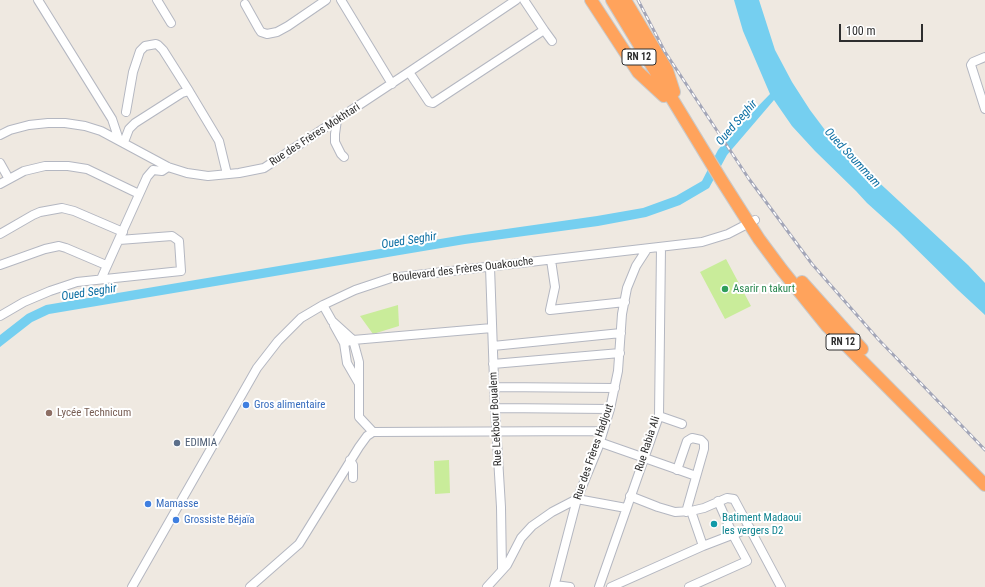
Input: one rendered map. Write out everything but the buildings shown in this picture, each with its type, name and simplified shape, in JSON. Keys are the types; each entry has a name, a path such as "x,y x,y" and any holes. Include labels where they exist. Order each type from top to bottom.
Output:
{"highway":[{"path":"591,0 638,72 679,111"},
{"name":"RN 12","path":"604,0 650,74 679,111 710,155"},
{"name":"RN 12","path":"612,0 661,76 674,92 710,155 782,270 827,326 985,485"},
{"name":"RN 12","path":"618,0 679,111"},
{"name":"RN 12","path":"624,0 667,70 674,92"},
{"name":"RN 12","path":"752,222 765,234 785,262 829,314 985,473"}],"street":[{"path":"38,0 112,119 120,138 135,123 179,95 189,91"},
{"path":"157,0 171,23"},
{"path":"245,4 259,29 267,34 277,32 288,26 326,0"},
{"path":"342,0 392,84"},
{"name":"Rue des Frères Mokhtari","path":"0,135 24,126 56,122 85,126 120,138 168,167 187,173 208,176 264,168 516,0"},
{"path":"524,0 552,41"},
{"path":"410,72 429,102 433,103 544,30"},
{"path":"126,112 133,72 140,51 145,46 156,44 163,50 219,140 227,174"},
{"path":"985,57 973,62 971,65 985,109"},
{"path":"337,120 335,142 344,157"},
{"path":"0,162 9,178"},
{"path":"0,184 24,171 45,166 68,166 87,169 139,194"},
{"path":"101,279 139,194 151,172 153,170 162,171 168,167"},
{"path":"0,234 40,212 62,208 74,211 121,236 172,236 179,241 181,271 77,282 50,290 24,302 0,316"},
{"name":"Boulevard des Frères Ouakouche","path":"132,587 257,368 278,341 301,318 323,305 356,290 391,278 702,242 728,234 752,222"},
{"path":"0,265 45,249 59,246 106,265"},
{"name":"Rue Rabia Ali","path":"600,587 630,496 659,416 661,247"},
{"name":"Rue des Frères Hadjout","path":"554,586 578,499 600,442 610,409 618,371 621,333 628,288 636,266 647,249"},
{"path":"551,260 555,287 550,310 625,302"},
{"name":"Rue Lekbour Boualem","path":"490,267 496,431 501,507 502,570"},
{"path":"323,305 359,362 359,416 373,432"},
{"path":"348,344 492,328"},
{"path":"493,346 621,333"},
{"path":"348,344 347,363 359,385"},
{"path":"493,364 620,353"},
{"path":"494,387 615,388"},
{"path":"495,408 610,409"},
{"path":"659,416 682,424"},
{"path":"250,587 299,544 350,460 367,436 373,432 603,431"},
{"path":"677,470 687,441 692,438 704,442 704,449 688,512 703,546"},
{"path":"600,442 696,476"},
{"path":"350,460 353,465 353,478"},
{"path":"630,496 675,512 688,512 704,508 729,498 734,499 781,587"},
{"path":"486,587 507,564 521,538 532,526 552,512 578,499 626,508"},
{"path":"689,587 747,561 718,502"},
{"path":"611,587 703,546 750,528"},
{"path":"554,586 570,587"}],"green space":[{"name":"Asarir n takurt","path":"726,259 751,306 725,319 700,272"},
{"path":"398,305 399,326 373,334 360,316"},
{"path":"449,460 450,493 435,494 434,461"}],"water":[{"name":"Oued Soummam","path":"734,0 759,0 775,50 792,82 810,110 831,138 968,265 985,283 985,315 867,203 815,151 792,126 774,100 727,155 709,188 680,205 646,217 598,226 465,244 49,314 32,322 0,347 0,335 27,314 46,305 464,235 597,216 643,208 676,196 702,181 718,150 731,134 770,94 743,31"}],"railway":[{"path":"638,0 665,52 749,179 812,264 878,339 985,450"}],"place":[{"name":"Asarir n takurt","path":"725,289"},
{"name":"Gros alimentaire","path":"246,405"},
{"name":"Lycée Technicum","path":"49,413"},
{"name":"EDIMIA","path":"177,443"},
{"name":"Mamasse","path":"148,504"},
{"name":"Grossiste Béjaïa","path":"176,520"},
{"name":"Batiment Madaoui les vergers D2","path":"714,524"}],"water label":[{"name":"Oued Seghir","path":"737,123"},
{"name":"Oued Seghir","path":"409,241"},
{"name":"Oued Seghir","path":"89,293"}]}
